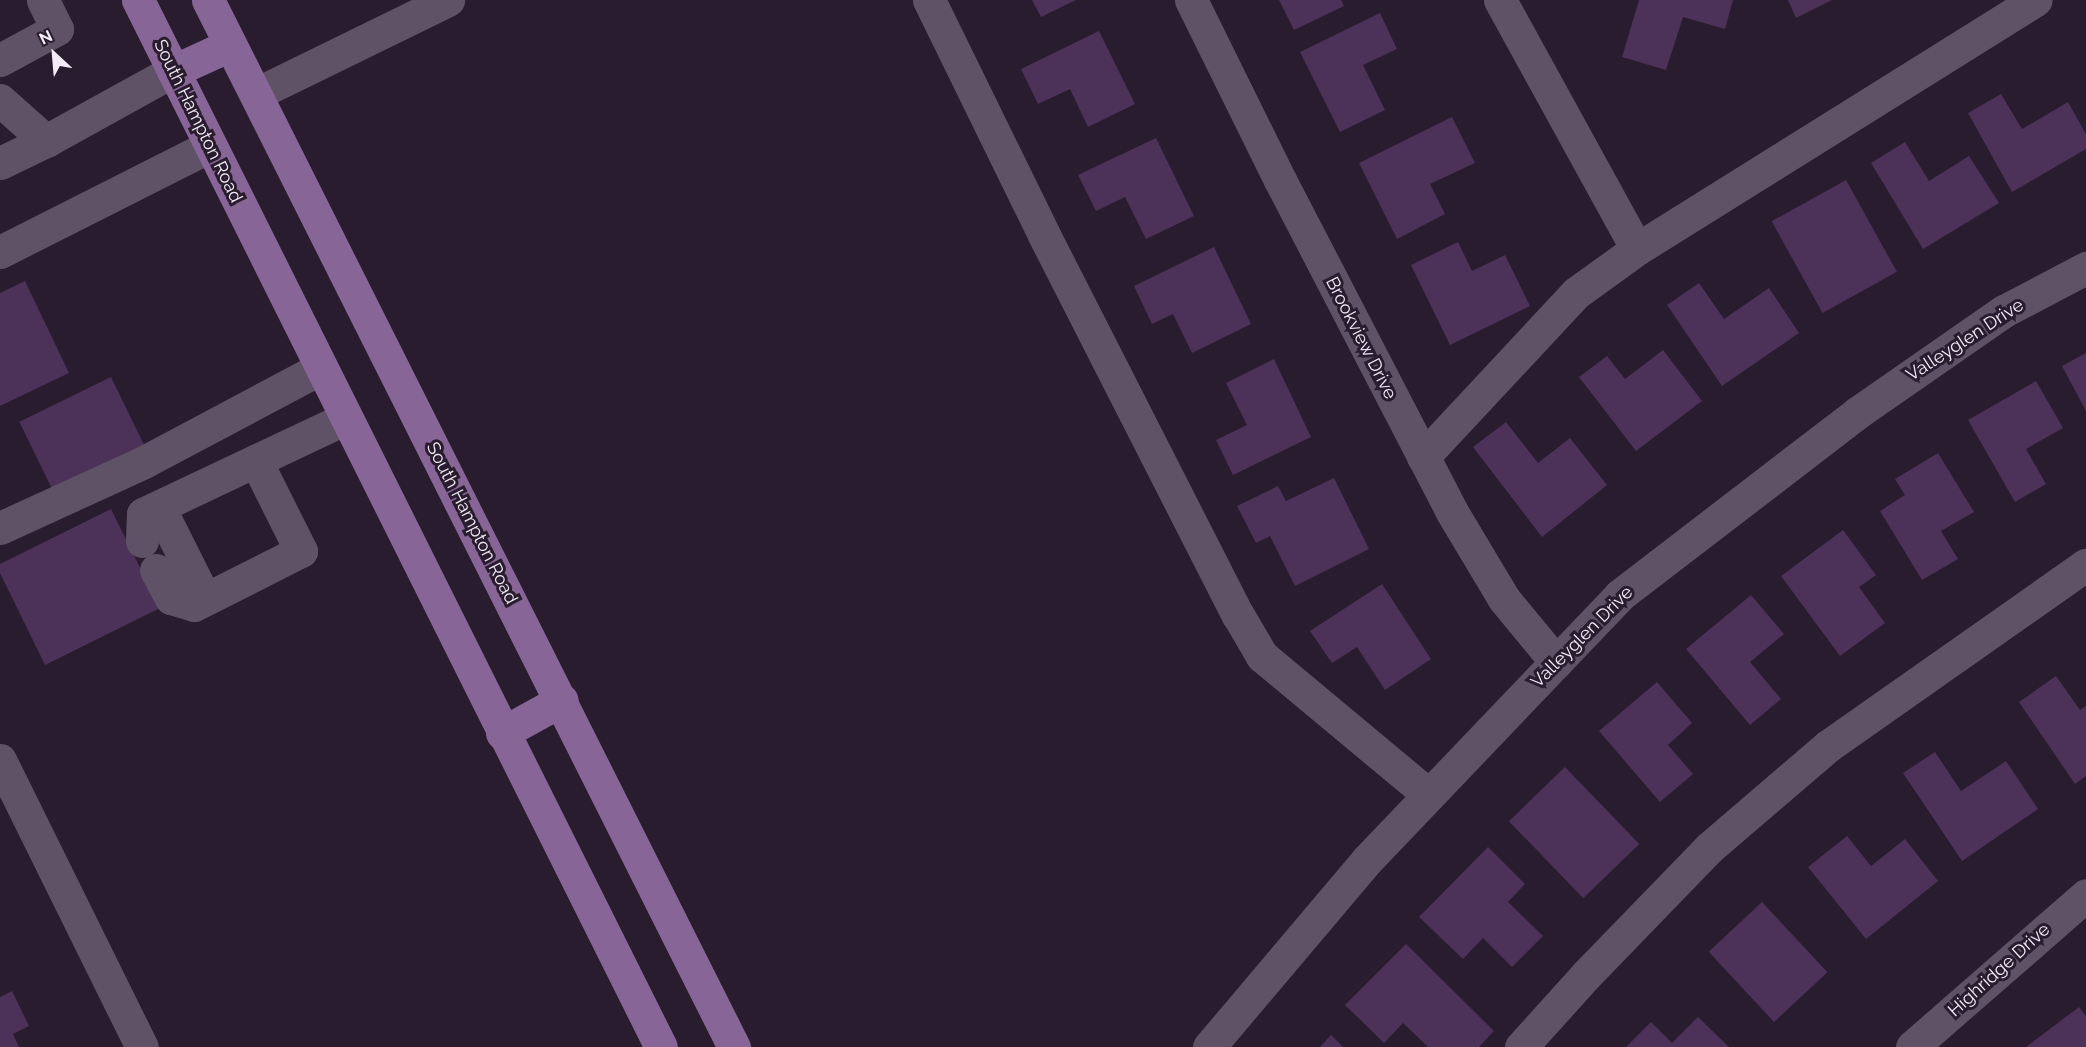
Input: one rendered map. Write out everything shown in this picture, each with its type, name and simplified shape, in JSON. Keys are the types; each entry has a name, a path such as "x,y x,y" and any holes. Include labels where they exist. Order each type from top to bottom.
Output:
{"main road":[{"name":"South Hampton Road","path":"138,0 502,733 661,1047"},
{"name":"South Hampton Road","path":"208,0 562,700 734,1047"},
{"path":"173,71 230,45"},
{"path":"502,733 562,700"}],"street":[{"path":"0,60 57,29 43,0"},
{"path":"256,94 448,0"},
{"path":"929,0 1054,255 1238,615 1262,656 1429,795"},
{"name":"Brookview Drive","path":"1191,0 1280,180 1452,512 1504,599 1556,662"},
{"path":"1500,0 1637,249"},
{"path":"1423,457 1575,293 1637,249 2036,0"},
{"path":"0,163 46,141 173,71"},
{"path":"0,100 46,141"},
{"path":"0,252 210,146"},
{"name":"Valleyglen Drive","path":"1209,1047 1367,860 1620,595 1857,412 2004,311 2086,268"},
{"path":"0,528 144,462 321,368"},
{"path":"256,461 301,551 194,605 171,598 149,556 143,514 346,418"},
{"path":"159,507 205,599"},
{"path":"1521,1047 1586,975 1709,848 1828,746 2086,565"},
{"path":"0,760 142,1047"},
{"name":"Highridge Drive","path":"1912,1047 2086,895"}],"building":[{"path":"1032,0 1076,0 1041,17"},
{"path":"1279,0 1341,0 1344,6 1294,30"},
{"path":"1639,0 1733,0 1725,29 1683,17 1666,70 1622,57"},
{"path":"1788,0 1832,0 1796,18"},
{"path":"1380,13 1397,49 1363,65 1385,110 1340,132 1300,52"},
{"path":"1099,31 1135,104 1088,127 1070,89 1038,104 1021,69"},
{"path":"2001,94 2022,129 2068,102 2086,134 2086,149 2012,192 1968,113"},
{"path":"1452,117 1475,163 1430,184 1445,214 1397,239 1359,163"},
{"path":"1156,138 1194,216 1146,239 1125,197 1096,211 1078,175"},
{"path":"1905,142 1929,181 1969,156 1999,203 1923,249 1871,163"},
{"path":"1846,180 1897,272 1823,313 1772,221"},
{"path":"1458,242 1472,271 1505,255 1530,306 1450,345 1411,265"},
{"path":"1214,247 1251,324 1192,353 1173,314 1152,324 1134,286"},
{"path":"25,281 69,373 0,406 0,293"},
{"path":"1699,283 1724,319 1769,288 1799,333 1722,386 1667,305"},
{"path":"1663,350 1702,401 1636,451 1579,377 1607,356 1625,379"},
{"path":"2086,353 2086,411 2062,366"},
{"path":"1274,359 1311,437 1233,475 1216,440 1247,425 1226,383"},
{"path":"111,377 145,446 53,491 19,422"},
{"path":"2036,381 2063,428 2026,449 2046,484 2015,502 1968,420"},
{"path":"1506,422 1538,463 1570,438 1607,485 1542,537 1473,447"},
{"path":"1938,453 1974,512 1941,531 1958,559 1922,580 1880,511 1905,495 1895,479"},
{"path":"1334,478 1369,549 1295,586 1270,536 1256,543 1237,506 1278,486 1286,501"},
{"path":"111,509 160,608 45,665 0,573 0,564"},
{"path":"1843,530 1876,575 1859,587 1885,623 1840,656 1781,576"},
{"path":"1382,584 1431,659 1385,690 1357,647 1332,663 1310,631"},
{"path":"1751,595 1784,634 1750,662 1781,699 1750,725 1686,649"},
{"path":"2056,676 2080,710 2086,706 2086,776 2075,784 2019,702"},
{"path":"1657,682 1692,723 1668,745 1693,774 1660,802 1599,731"},
{"path":"1935,752 1961,791 2006,761 2038,809 1962,861 1903,773"},
{"path":"1565,767 1639,844 1583,898 1509,821"},
{"path":"1847,836 1871,866 1905,839 1938,881 1866,939 1808,867"},
{"path":"1488,847 1525,884 1508,902 1543,936 1512,967 1483,938 1463,959 1419,917"},
{"path":"1762,902 1827,972 1774,1022 1709,952"},
{"path":"1406,944 1494,1031 1479,1047 1428,1047 1403,1023 1384,1043 1345,1005"},
{"path":"12,991 29,1026 13,1034 19,1047 0,1047 0,997"},
{"path":"2079,1007 2086,1016 2086,1047 2026,1047"},
{"path":"1698,1017 1729,1047 1626,1047 1651,1022 1672,1043"},
{"path":"1331,1035 1343,1047 1320,1047"}]}
